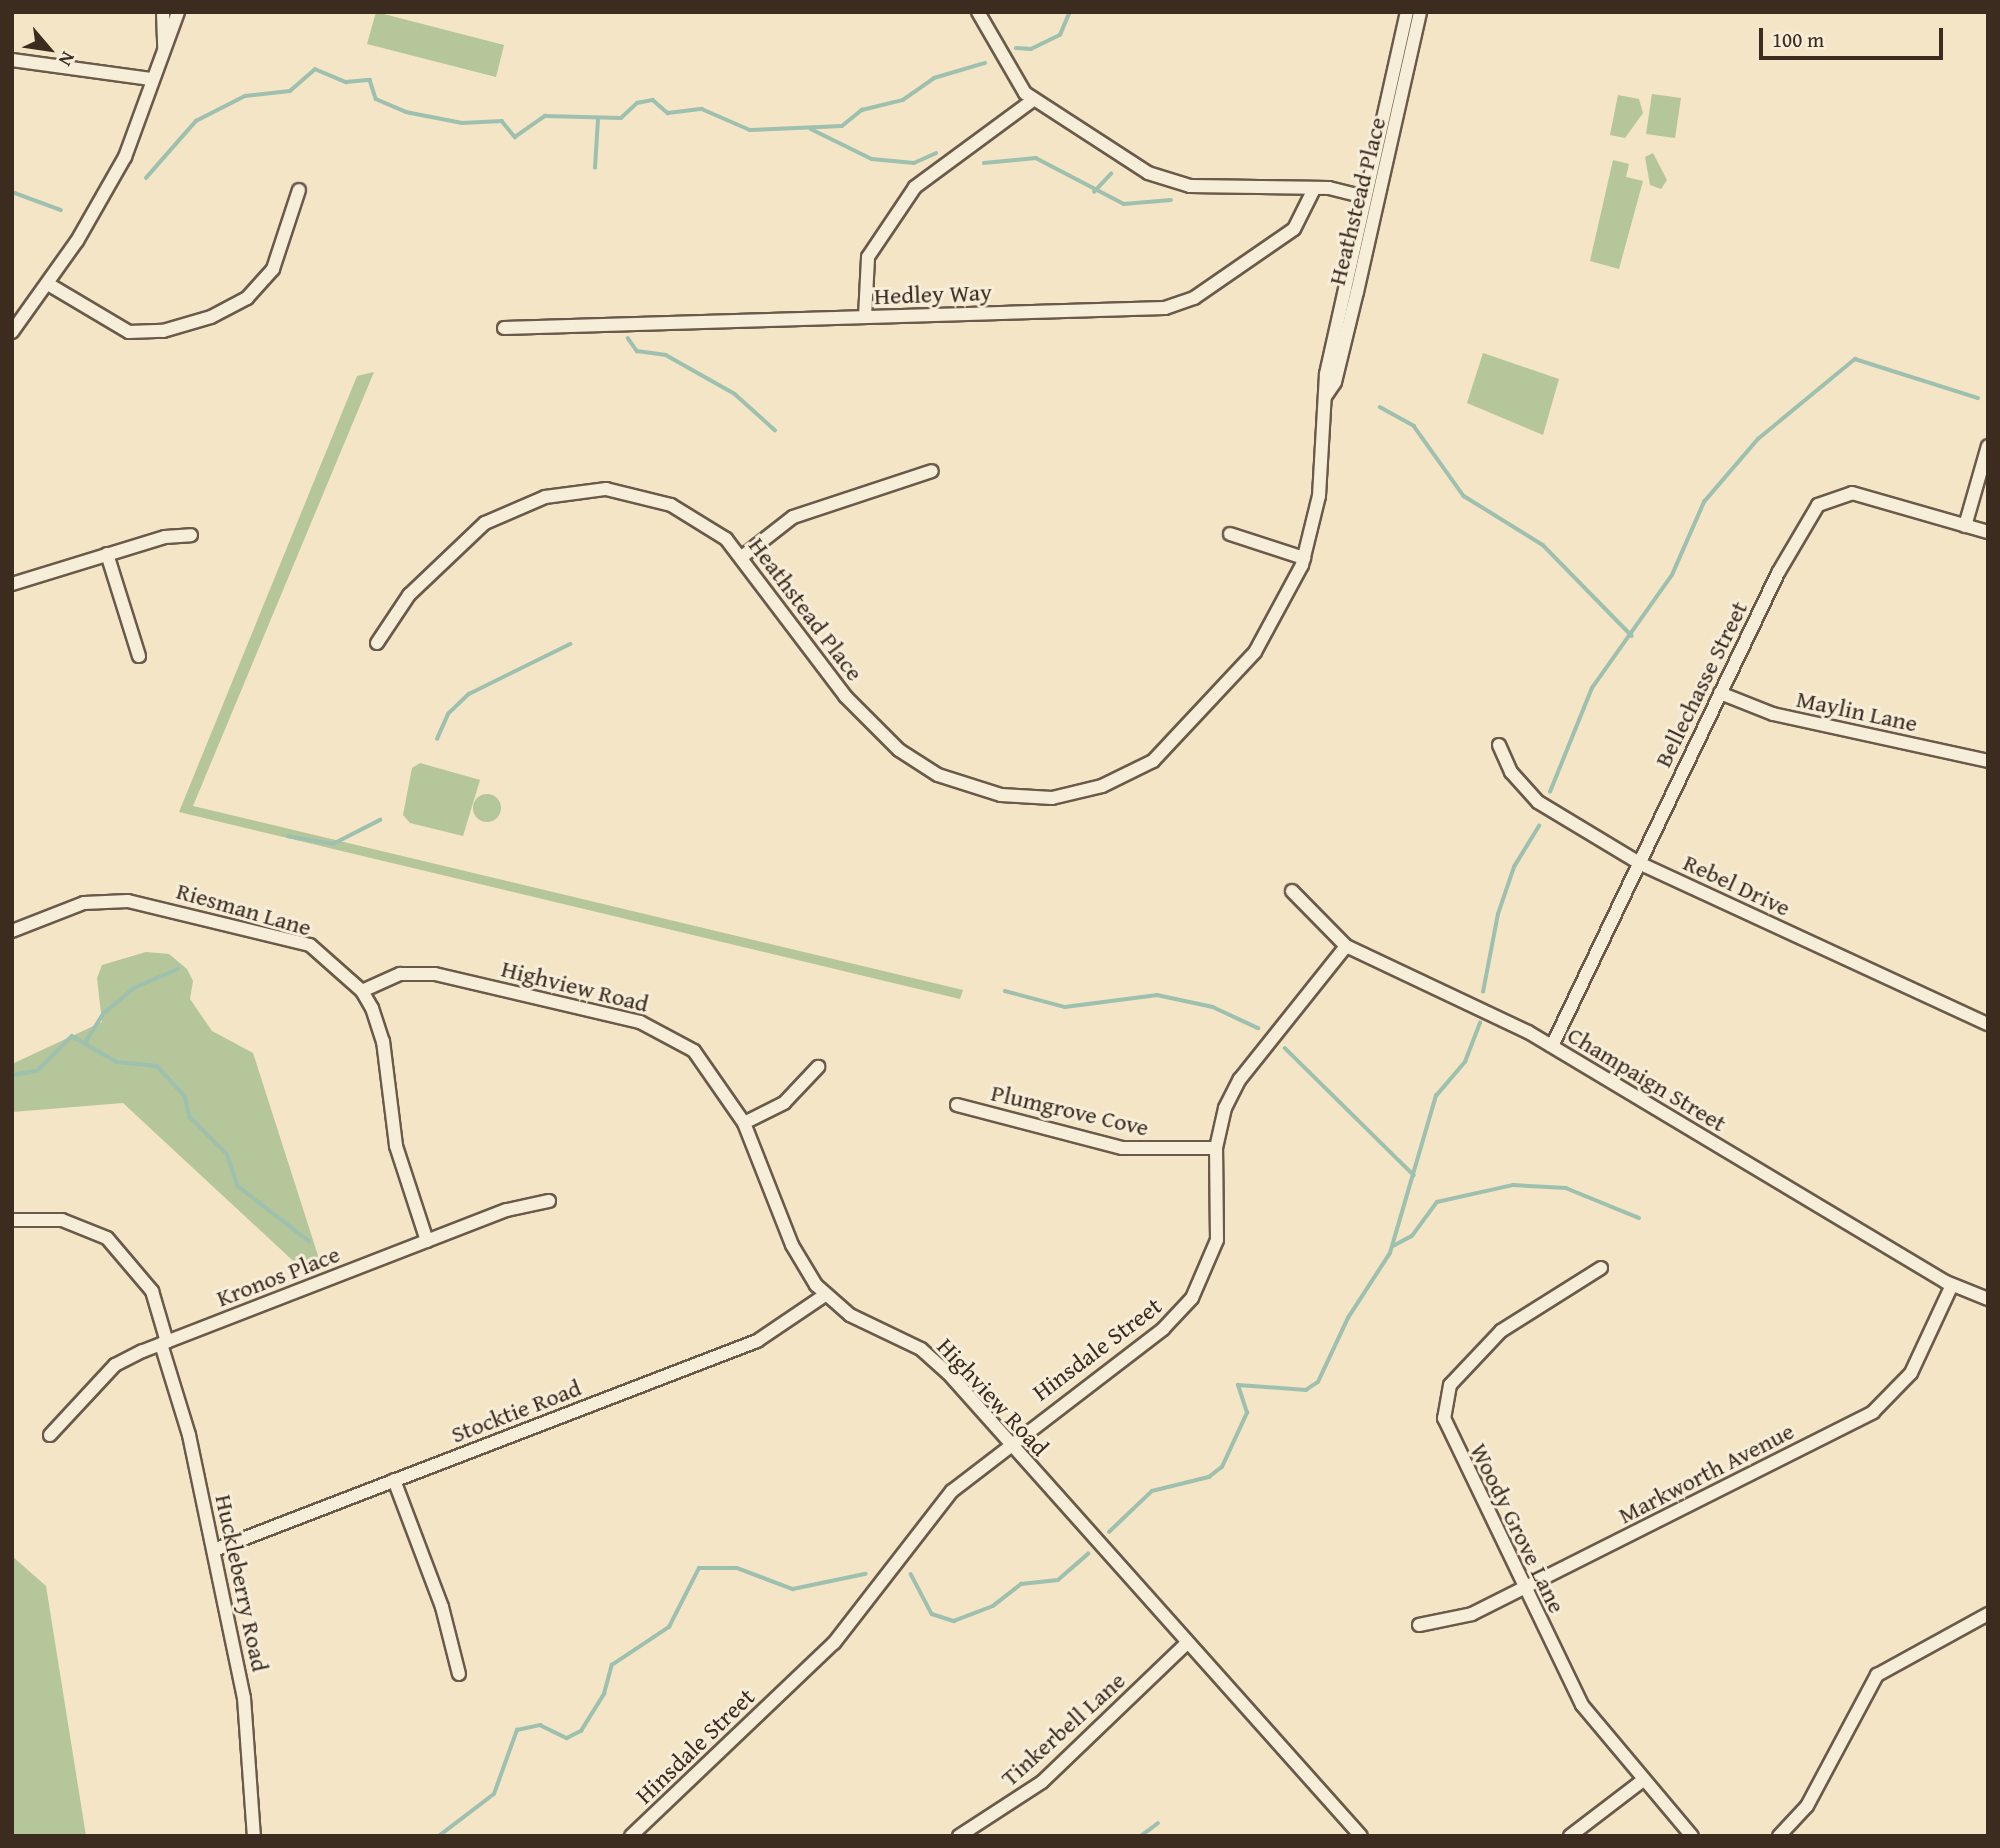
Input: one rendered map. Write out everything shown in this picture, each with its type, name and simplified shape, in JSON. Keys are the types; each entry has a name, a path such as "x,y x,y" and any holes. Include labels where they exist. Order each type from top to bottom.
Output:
{"street":[{"path":"163,12 164,47"},
{"path":"12,331 48,284 125,157 151,79 178,12"},
{"path":"978,12 1033,100 1169,181 1314,189 1362,196"},
{"name":"Heathstead Place","path":"377,643 409,595 458,545 511,508 570,491 606,489 671,505 712,528 743,556 816,663 899,750 955,782 1026,799 1102,786 1166,752 1255,652 1304,558 1319,496 1325,397 1362,196 1407,12"},
{"name":"Heathstead Place","path":"1325,397 1335,382 1420,12"},
{"path":"12,60 151,79"},
{"path":"865,317 868,257 915,187 1033,100"},
{"name":"Hedley Way","path":"504,328 1178,306 1294,229 1314,189"},
{"path":"48,284 129,332 163,331 211,317 247,298 273,269 299,190"},
{"path":"1965,526 1988,446"},
{"path":"743,556 793,517 932,471"},
{"name":"Bellechasse Street","path":"1552,1046 1778,573 1823,501 1852,493 1988,532"},
{"path":"1230,534 1304,558"},
{"path":"12,584 107,554 191,535"},
{"path":"107,554 139,656"},
{"name":"Maylin Lane","path":"1720,694 1773,714 1988,761"},
{"name":"Rebel Drive","path":"1499,745 1511,772 1538,802 1639,863 1988,1024"},
{"name":"Champaign Street","path":"1292,891 1346,946 1552,1046 1952,1285 1988,1299"},
{"name":"Riesman Lane","path":"12,931 84,903 128,901 310,946 362,991 383,1041 396,1146 427,1241"},
{"name":"Hinsdale Street","path":"631,1836 834,1643 928,1517 1009,1443 1163,1329 1192,1298 1217,1240 1216,1148 1234,1088 1346,946"},
{"name":"Highview Road","path":"362,991 400,974 435,974 640,1022 694,1051 744,1123 792,1245 825,1295 930,1356 1361,1836"},
{"path":"744,1123 785,1103 818,1067"},
{"name":"Plumgrove Cove","path":"957,1105 1122,1148 1216,1148"},
{"name":"Kronos Place","path":"50,1435 116,1365 164,1343 427,1241 549,1201"},
{"name":"Huckleberry Road","path":"12,1220 62,1220 107,1238 152,1291 214,1550 248,1721 254,1836"},
{"name":"Woody Grove Lane","path":"1601,1268 1508,1325 1471,1360 1445,1398 1447,1431 1582,1705 1642,1781 1692,1836"},
{"name":"Markworth Avenue","path":"1419,1625 1449,1623 1873,1412 1911,1373 1952,1285"},
{"name":"Stocktie Road","path":"214,1550 757,1341 825,1295"},
{"path":"394,1480 442,1607 459,1674"},
{"path":"1779,1836 1807,1806 1877,1675 1988,1614"},
{"name":"Tinkerbell Lane","path":"959,1836 1042,1782 1187,1643"},
{"path":"1570,1836 1642,1781"}],"green space":[{"path":"376,12 504,45 496,77 367,44"},
{"path":"1652,94 1681,98 1675,138 1646,134"},
{"path":"1618,95 1639,99 1643,113 1625,138 1610,135"},
{"path":"1653,153 1667,180 1661,189 1650,185 1645,157"},
{"path":"1613,160 1629,164 1626,177 1643,181 1619,269 1590,261"},
{"path":"1483,353 1559,379 1543,435 1467,403"},
{"path":"374,372 193,806 963,990 960,999 179,812 357,376"},
{"path":"420,763 480,780 463,836 410,823 403,815 412,768"},
{"path":"487,794 497,798 501,808 497,818 487,822 477,818 473,808 477,798"},
{"path":"146,952 169,954 187,969 193,981 190,999 212,1031 253,1053 321,1265 304,1271 123,1103 12,1112 12,1064 102,1022 97,978 102,965"},
{"path":"12,1556 46,1586 86,1836 12,1836"}],"waterway":[{"path":"1016,48 1031,49 1060,35 1070,12"},
{"path":"146,178 196,121 245,96 290,91 315,69 346,82 370,80 376,99 406,112 462,123 502,121 515,137 545,116 621,118 637,103 653,100 668,113 702,109 750,130 842,126 862,110 903,100 934,78 985,63"},
{"path":"595,168 598,119"},
{"path":"811,129 872,159 914,163 936,153"},
{"path":"984,163 1036,158 1124,204 1171,200"},
{"path":"1094,192 1111,174"},
{"path":"12,192 61,210"},
{"path":"628,338 637,351 666,355 735,394 775,430"},
{"path":"1550,792 1592,688 1672,575 1704,502 1758,439 1855,359 1978,398"},
{"path":"1380,407 1414,426 1464,496 1543,545 1632,636"},
{"path":"437,739 448,714 469,694 570,644"},
{"path":"288,836 333,844 380,820"},
{"path":"1483,992 1498,914 1514,867 1539,826"},
{"path":"85,1043 103,1014 134,988 178,969"},
{"path":"1005,991 1065,1007 1157,995 1213,1007 1258,1028"},
{"path":"1109,1532 1152,1491 1209,1477 1222,1467 1247,1413 1238,1385 1306,1390 1318,1382 1348,1318 1390,1253 1436,1096 1465,1062 1480,1023"},
{"path":"12,1075 37,1071 72,1036 117,1062 157,1066 185,1096 190,1117 227,1154 238,1186 309,1241"},
{"path":"1285,1048 1414,1175"},
{"path":"1393,1246 1412,1236 1437,1202 1513,1185 1566,1188 1639,1218"},
{"path":"911,1574 932,1614 954,1621 993,1606 1021,1584 1058,1580 1088,1554"},
{"path":"439,1836 494,1794 517,1730 540,1725 567,1738 581,1731 604,1694 612,1665 669,1627 699,1568 737,1568 793,1589 865,1574"},
{"path":"1141,1836 1158,1823"}]}
